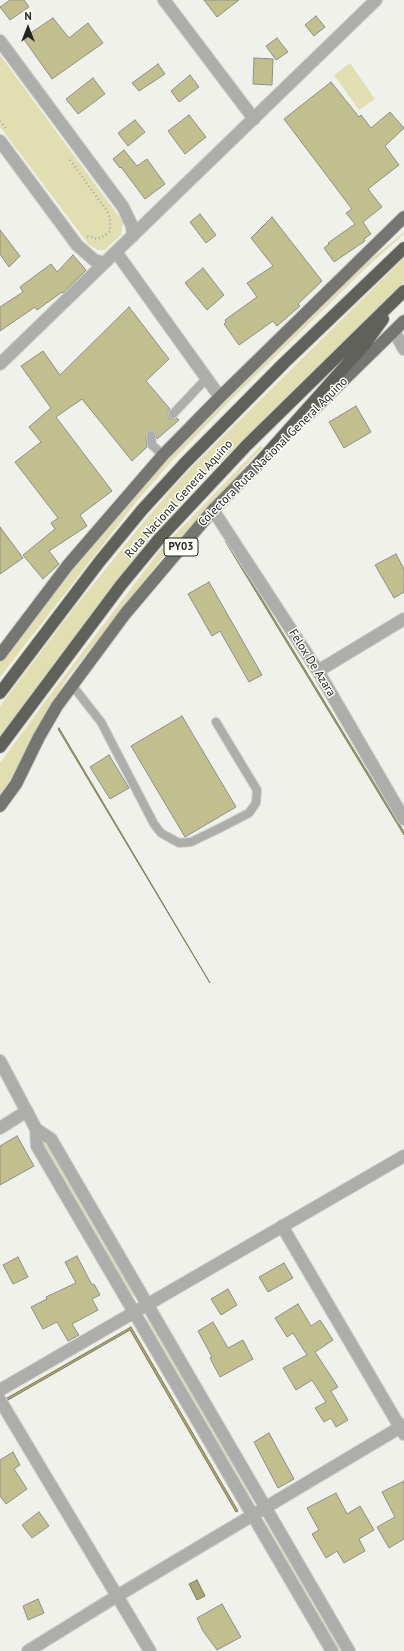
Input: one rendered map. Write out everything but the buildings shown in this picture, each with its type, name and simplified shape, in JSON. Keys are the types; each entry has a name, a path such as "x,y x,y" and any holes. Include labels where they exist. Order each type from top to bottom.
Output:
{"highway":[{"name":"Ruta Nacional General Aquino","path":"0,693 95,567 142,510 190,458 284,363 404,248"},
{"name":"Ruta Nacional General Aquino","path":"0,747 121,585 200,492 307,384 403,292"},
{"path":"258,464 365,344 403,292"}],"main road":[{"path":"1,653 68,565 163,455 220,397 404,218"},
{"path":"383,238 404,221"},
{"name":"Colectora Ruta Nacional General Aquino","path":"0,806 16,784 53,712 125,614 213,510 404,321"}],"street":[{"path":"164,0 254,118"},
{"path":"0,364 254,118 364,4 376,0"},
{"path":"0,41 123,207 132,226 133,236"},
{"path":"0,141 77,245 94,260 104,263"},
{"path":"116,252 220,397"},
{"path":"394,331 404,349"},
{"name":"Felox De Azara","path":"213,510 318,671 404,819"},
{"path":"318,671 404,619"},
{"path":"0,1061 36,1129 37,1146 332,1651"},
{"path":"0,1128 27,1112"},
{"path":"36,1129 51,1139 349,1651"},
{"path":"0,1390 404,1156"},
{"path":"28,1651 252,1515 403,1429 282,1226"},
{"path":"0,1400 150,1651"}],"lane":[{"path":"173,414 206,379"},
{"path":"151,435 152,445 163,455"},
{"path":"72,685 101,722 154,824 161,833 179,843 191,842 249,813 256,803 257,790 216,722"}],"path":[{"path":"70,159 107,211 110,219 110,230 104,236 97,239 88,237 82,232"}],"shaded area":[{"path":"0,55 121,219 123,223 121,235 105,250 98,250 89,245 0,127"},
{"path":"350,63 375,99 359,110 334,75"},
{"path":"404,232 404,234 367,267 226,405 172,461 137,501 0,677 0,663 85,552 168,458 365,264"},
{"path":"404,258 404,282 196,486 155,531 0,736 0,706 74,608 145,520 185,474"},
{"path":"260,446 262,446 262,448 166,553 68,677 49,707 11,779 0,795 0,763 43,704 161,549"},
{"path":"226,540 404,832 404,835 225,541"},
{"path":"59,728 210,983 58,729"},
{"path":"45,1140 135,1296 132,1296 42,1142"},
{"path":"147,1320 150,1320 253,1501 252,1503"},
{"path":"131,1327 238,1511 236,1512 130,1330 8,1400 7,1398"},
{"path":"263,1522 266,1523 341,1651 337,1651"},
{"path":"197,1580 205,1596 197,1600 189,1584"}]}
